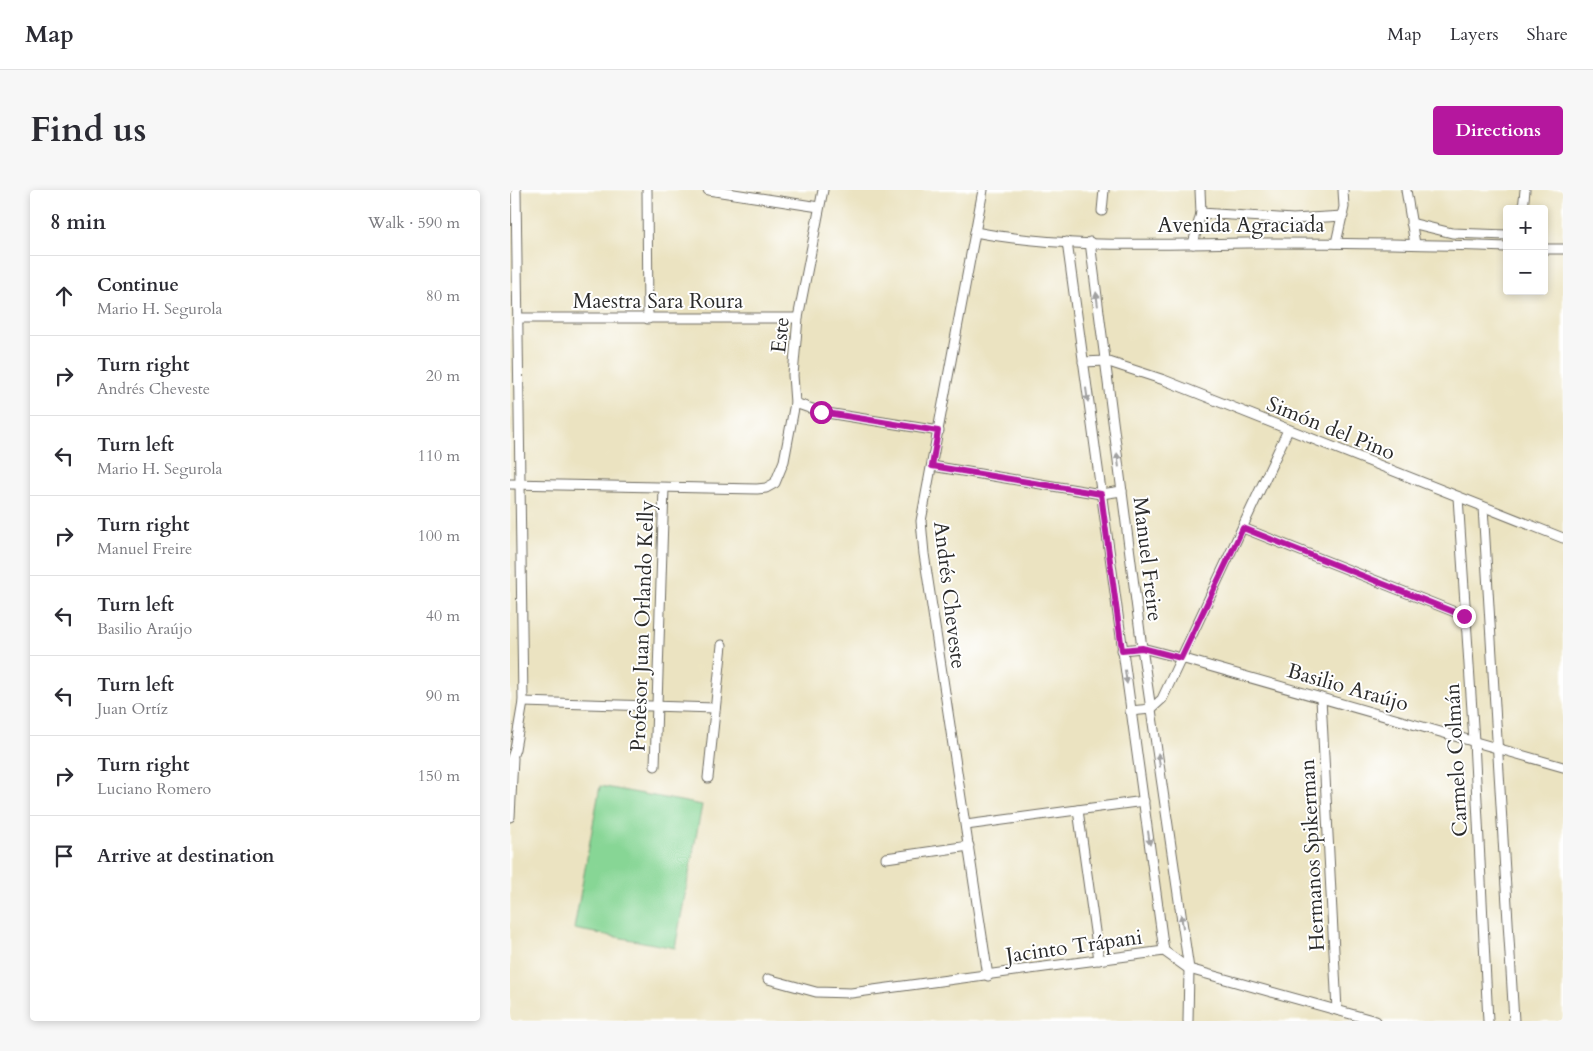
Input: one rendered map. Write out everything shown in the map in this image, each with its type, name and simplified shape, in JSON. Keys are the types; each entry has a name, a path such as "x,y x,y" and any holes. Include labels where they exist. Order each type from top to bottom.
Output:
{"street":[{"path":"510,817 512,758 523,702 514,484 518,318 516,190"},
{"path":"647,190 648,319"},
{"path":"708,190 820,207"},
{"name":"Este","path":"664,488 757,489 775,484 784,461 795,403 793,375 798,318 823,190"},
{"name":"Andrés Cheveste","path":"983,190 922,511 922,536 988,976"},
{"path":"1102,211 1104,190"},
{"path":"1193,244 1201,213 1200,190"},
{"path":"1336,243 1342,216 1343,190"},
{"path":"1406,190 1415,244"},
{"path":"1523,205 1525,190"},
{"path":"1201,213 1293,219 1342,216"},
{"path":"1411,223 1452,233 1503,235"},
{"name":"Avenida Agraciada","path":"975,232 1010,238 1067,242 1193,244 1336,243 1503,247"},
{"name":"Manuel Freire","path":"1067,242 1164,951"},
{"name":"Manuel Freire","path":"1090,242 1142,648 1189,969 1188,1021"},
{"path":"1548,249 1563,249"},
{"name":"Maestra Sara Roura","path":"518,318 798,318"},
{"name":"Simón del Pino","path":"1083,362 1106,361 1164,380 1563,538"},
{"path":"795,403 821,412 938,431"},
{"path":"1130,711 1151,709 1162,699 1288,430"},
{"path":"932,466 1101,494 1122,491"},
{"path":"514,484 664,488"},
{"name":"Profesor Juan Orlando Kelly","path":"655,766 664,488"},
{"name":"Carmelo Colmán","path":"1458,497 1464,616 1474,741 1488,1021"},
{"name":"Carmelo Colmán","path":"1483,507 1514,1021"},
{"path":"1243,528 1464,616"},
{"path":"708,778 722,645"},
{"name":"Basilio Araújo","path":"1122,650 1142,648 1181,658 1563,767"},
{"name":"Hermanos Spikerman","path":"1322,698 1337,1010"},
{"path":"523,702 715,708"},
{"path":"966,825 1144,801"},
{"path":"1078,810 1099,960"},
{"path":"886,858 969,846"},
{"name":"Jacinto Trápani","path":"768,980 800,990 842,993 988,976 1164,951 1189,969 1376,1021"}],"green space":[{"path":"600,786 702,805 675,948 574,929"}],"route":[{"path":"821,412 938,431 932,466 1101,494 1122,650 1142,648 1181,658 1243,528 1464,616"}]}
